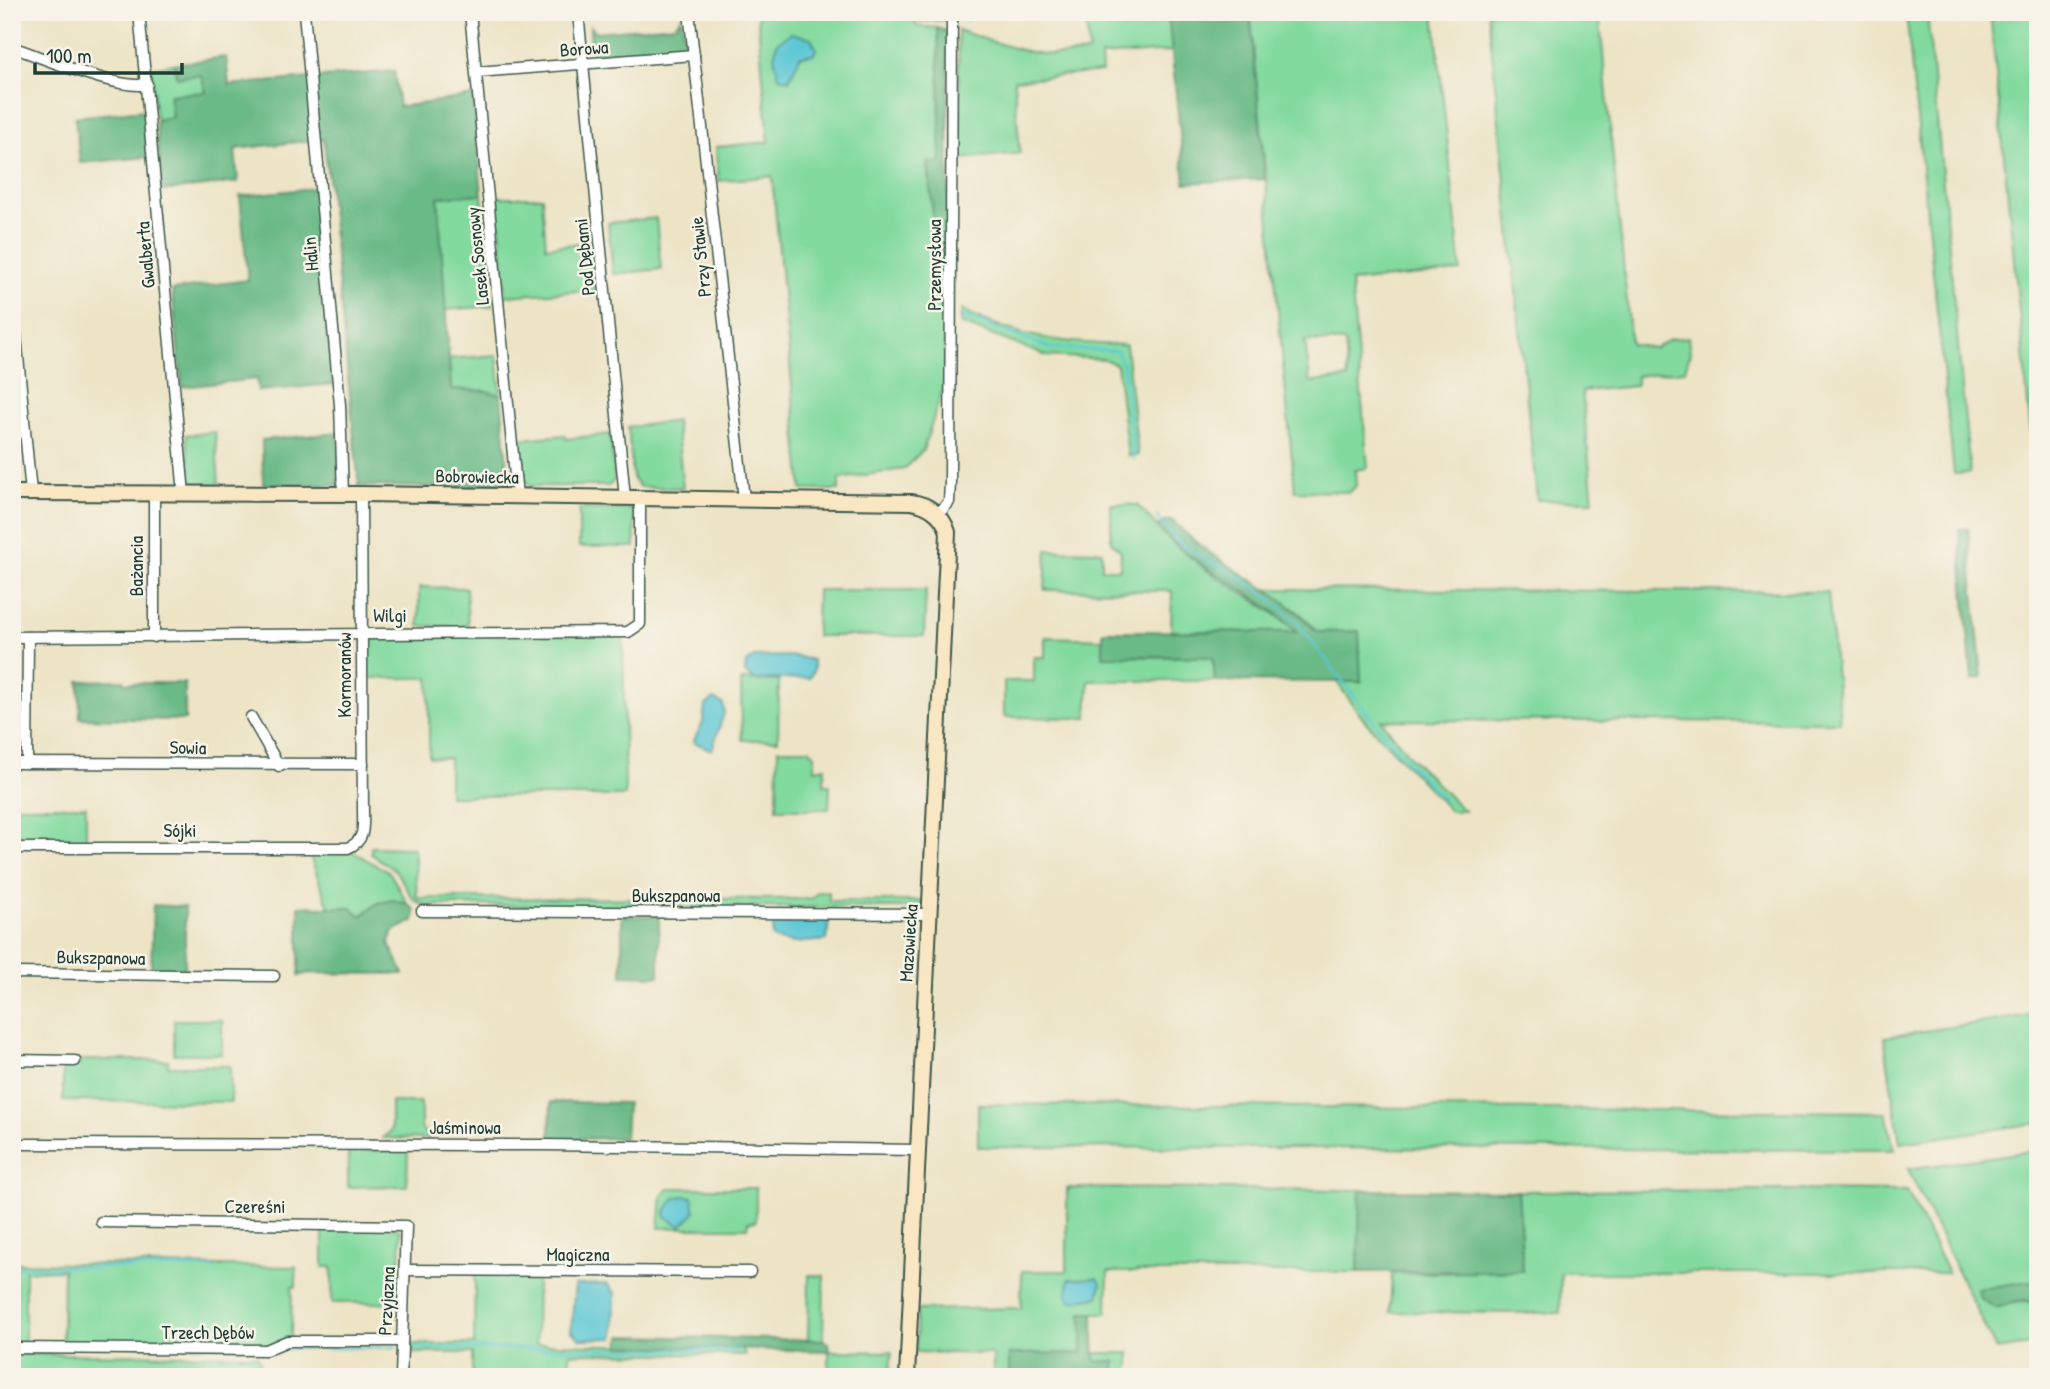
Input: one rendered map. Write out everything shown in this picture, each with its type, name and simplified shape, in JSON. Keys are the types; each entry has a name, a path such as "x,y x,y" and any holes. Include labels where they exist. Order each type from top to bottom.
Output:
{"street":[{"name":"Gwalberta","path":"139,12 184,494"},
{"name":"Halin","path":"304,12 339,392 343,494"},
{"name":"Lasek Sosnowy","path":"470,12 517,496"},
{"name":"Pod Dębami","path":"578,12 625,498"},
{"name":"Przy Stawie","path":"689,12 744,499"},
{"name":"Przemysłowa","path":"938,514 949,502 950,483 952,12"},
{"path":"12,47 137,87 147,84"},
{"name":"Borowa","path":"477,72 583,66 694,55"},
{"path":"12,294 31,493"},
{"name":"Bobrowiecka","path":"12,493 361,494 911,502 923,505 938,514"},
{"name":"Bażancia","path":"154,494 154,637"},
{"name":"Kormoranów","path":"348,848 363,837 361,494"},
{"name":"Wilgi","path":"12,637 216,637 225,633 628,632 640,624 640,498"},
{"name":"Mazowiecka","path":"906,1377 948,532 938,514"},
{"path":"27,763 28,637"},
{"path":"251,717 279,766"},
{"name":"Sowia","path":"12,763 279,766 363,764"},
{"name":"Sójki","path":"12,848 348,848"},
{"name":"Bukszpanowa","path":"422,911 930,914"},
{"name":"Bukszpanowa","path":"12,973 274,976"},
{"path":"12,1060 75,1061"},
{"name":"Jaśminowa","path":"12,1144 544,1145 918,1150"},
{"name":"Czereśni","path":"101,1222 402,1225 408,1228"},
{"name":"Przyjazna","path":"401,1377 408,1228"},
{"name":"Magiczna","path":"406,1270 750,1272"},
{"name":"Trzech Dębów","path":"12,1348 266,1350 287,1341 401,1341"}],"green space":[{"path":"757,12 946,12 945,20 915,22 916,26 938,28 941,163 928,163 944,331 945,383 923,450 904,469 839,479 839,490 802,490 772,176 719,181 716,147 769,142"},
{"path":"1085,12 1171,12 1172,51 1101,56 1102,72 1014,80 1020,153 961,159 958,30 1023,50 1058,55 1074,54 1089,51"},
{"path":"1250,12 1434,12 1461,271 1351,282 1368,468 1355,470 1356,486 1349,492 1295,491","holes":["1305,341 1345,342 1348,378 1310,382"]},
{"path":"1250,12 1265,179 1185,183 1168,14"},
{"path":"1488,12 1599,12 1631,344 1655,348 1670,339 1688,337 1690,353 1685,370 1636,376 1636,386 1582,391 1593,501 1537,500"},
{"path":"1906,12 1927,12 1970,473 1954,474"},
{"path":"1990,12 2033,12 2038,58 2038,506"},
{"path":"681,17 686,51 591,58 590,26 596,32 675,25"},
{"path":"938,28 948,32 949,331 944,331 928,163 941,162"},
{"path":"226,57 229,85 394,71 399,107 473,96 482,194 438,197 451,389 486,391 501,395 509,488 359,486 324,139 235,149 238,182 162,191 156,120 172,117 169,95 206,92 201,75 177,77 174,64"},
{"path":"174,64 177,77 201,75 206,92 172,117 156,120 151,68"},
{"path":"144,110 148,157 80,163 75,117"},
{"path":"315,188 334,384 258,391 257,379 182,387 172,290 248,280 240,196"},
{"path":"482,194 493,306 445,310 438,197"},
{"path":"497,197 542,197 546,247 590,242 595,290 506,296"},
{"path":"656,218 661,269 613,274 608,223"},
{"path":"962,310 1003,327 1042,338 1126,345 1138,455 1128,456 1117,365 1104,359 1047,356 960,323"},
{"path":"497,355 501,395 486,391 451,390 449,359"},
{"path":"676,421 683,488 640,487 633,479 628,427"},
{"path":"215,432 219,484 191,485 186,435"},
{"path":"338,433 340,472 337,485 263,484 262,440"},
{"path":"610,434 615,479 609,486 531,486 524,479 520,439 565,435 566,439"},
{"path":"1111,504 1137,505 1195,561 1274,613 1297,632 1171,631 1172,591 1045,590 1047,550 1102,551 1102,569 1120,569 1121,551 1111,542"},
{"path":"579,509 631,509 634,514 635,547 579,547"},
{"path":"1165,521 1173,521 1207,551 1283,602 1317,632 1359,631 1361,682 1215,681 1213,657 1103,656 1103,631 1296,632 1263,604 1173,543 1157,527"},
{"path":"1959,529 1968,529 1982,678 1972,680"},
{"path":"419,587 466,588 468,624 419,626"},
{"path":"1267,589 1828,592 1840,722 1381,720 1411,758 1464,811 1450,811 1365,721 1336,681 1361,681 1302,615"},
{"path":"817,590 926,590 924,636 816,636"},
{"path":"365,634 623,635 625,796 449,796 449,758 429,757 429,678 365,678"},
{"path":"1045,637 1104,639 1104,656 1213,657 1215,681 1089,681 1087,718 1004,717 1004,681 1034,681 1034,657 1045,657"},
{"path":"124,680 124,683 185,683 185,720 80,718 79,681"},
{"path":"741,680 779,681 778,740 742,740"},
{"path":"778,749 809,749 815,755 815,769 825,767 824,785 830,785 829,809 777,809"},
{"path":"14,806 86,806 86,842 14,842"},
{"path":"371,847 414,848 417,898 811,899 818,892 829,892 829,901 924,901 923,908 424,905 414,900 395,870 371,854"},
{"path":"350,850 390,873 408,904 383,904 361,916 351,908 329,907 308,851"},
{"path":"393,900 408,904 415,910 414,921 393,931 389,944 404,974 308,973 299,976 299,906 351,908 361,916 378,903"},
{"path":"153,905 185,907 185,971 151,972"},
{"path":"622,916 659,916 659,976 622,975"},
{"path":"2038,1014 2038,1123 1900,1143 1884,1037"},
{"path":"174,1020 222,1020 222,1054 174,1054"},
{"path":"80,1060 168,1060 168,1066 230,1066 231,1102 63,1101 63,1066 79,1066"},
{"path":"391,1102 421,1102 421,1128 430,1139 382,1138 391,1131"},
{"path":"551,1102 627,1103 625,1138 550,1139"},
{"path":"978,1104 1886,1112 1894,1150 978,1147"},
{"path":"408,1150 407,1186 348,1187 348,1151"},
{"path":"2038,1150 2038,1280 1977,1289 2005,1303 2038,1302 2038,1344 1996,1350 1908,1169"},
{"path":"669,1188 756,1188 756,1221 748,1222 747,1228 659,1228 662,1196"},
{"path":"1067,1188 1360,1190 1358,1272 1108,1272 1107,1313 1082,1313 1082,1353 1009,1374 1042,1377 993,1377 993,1354 916,1352 917,1310 1021,1308 1022,1271 1067,1271"},
{"path":"1360,1190 1518,1191 1523,1271 1358,1272"},
{"path":"1518,1191 1907,1191 1948,1273 1561,1273 1560,1313 1390,1312 1392,1274 1523,1271"},
{"path":"393,1226 401,1231 399,1303 332,1303 332,1267 323,1267 323,1227"},
{"path":"12,1263 296,1267 296,1287 292,1287 291,1338 265,1347 62,1343 63,1270 25,1271 25,1342 12,1342"},
{"path":"475,1274 537,1274 536,1344 742,1347 745,1355 570,1353 569,1377 472,1377 472,1353 409,1353 410,1344 474,1344"},
{"path":"809,1275 824,1276 823,1340 808,1340"},
{"path":"2038,1280 2038,1302 2023,1300 1996,1308 1981,1299 1977,1289"},
{"path":"1082,1313 1093,1313 1095,1361 1116,1362 1114,1372 1092,1377 1009,1374 1009,1354 1082,1353"},
{"path":"621,1336 823,1340 828,1343 829,1351 620,1346"},
{"path":"829,1351 892,1352 889,1377 829,1377"},
{"path":"1094,1353 1130,1353 1130,1377 1092,1377 1116,1362 1095,1362"},
{"path":"12,1354 256,1355 260,1360 260,1377 12,1377"}],"water":[{"path":"791,33 811,38 816,49 814,54 800,56 789,80 779,77 774,57 777,43"},
{"path":"794,656 812,660 814,669 810,678 755,680 745,673 746,664 754,657"},
{"path":"714,699 723,704 724,713 712,750 693,742 703,723 705,706"},
{"path":"775,919 829,919 827,940 793,943 775,939 772,935"},
{"path":"692,1197 695,1212 681,1226 666,1217 665,1212 675,1198"},
{"path":"1097,1278 1101,1283 1098,1297 1071,1301 1067,1296 1069,1279"},
{"path":"607,1284 615,1293 614,1338 581,1339 571,1331 575,1285"}],"waterway":[{"path":"966,21 973,12"},
{"path":"960,315 1050,348 1117,351 1123,365 1134,459"},
{"path":"1157,516 1180,544 1257,588 1295,620 1394,747 1443,799"},
{"path":"12,1267 215,1268"},
{"path":"284,1349 396,1347"},
{"path":"407,1348 738,1350"}]}
